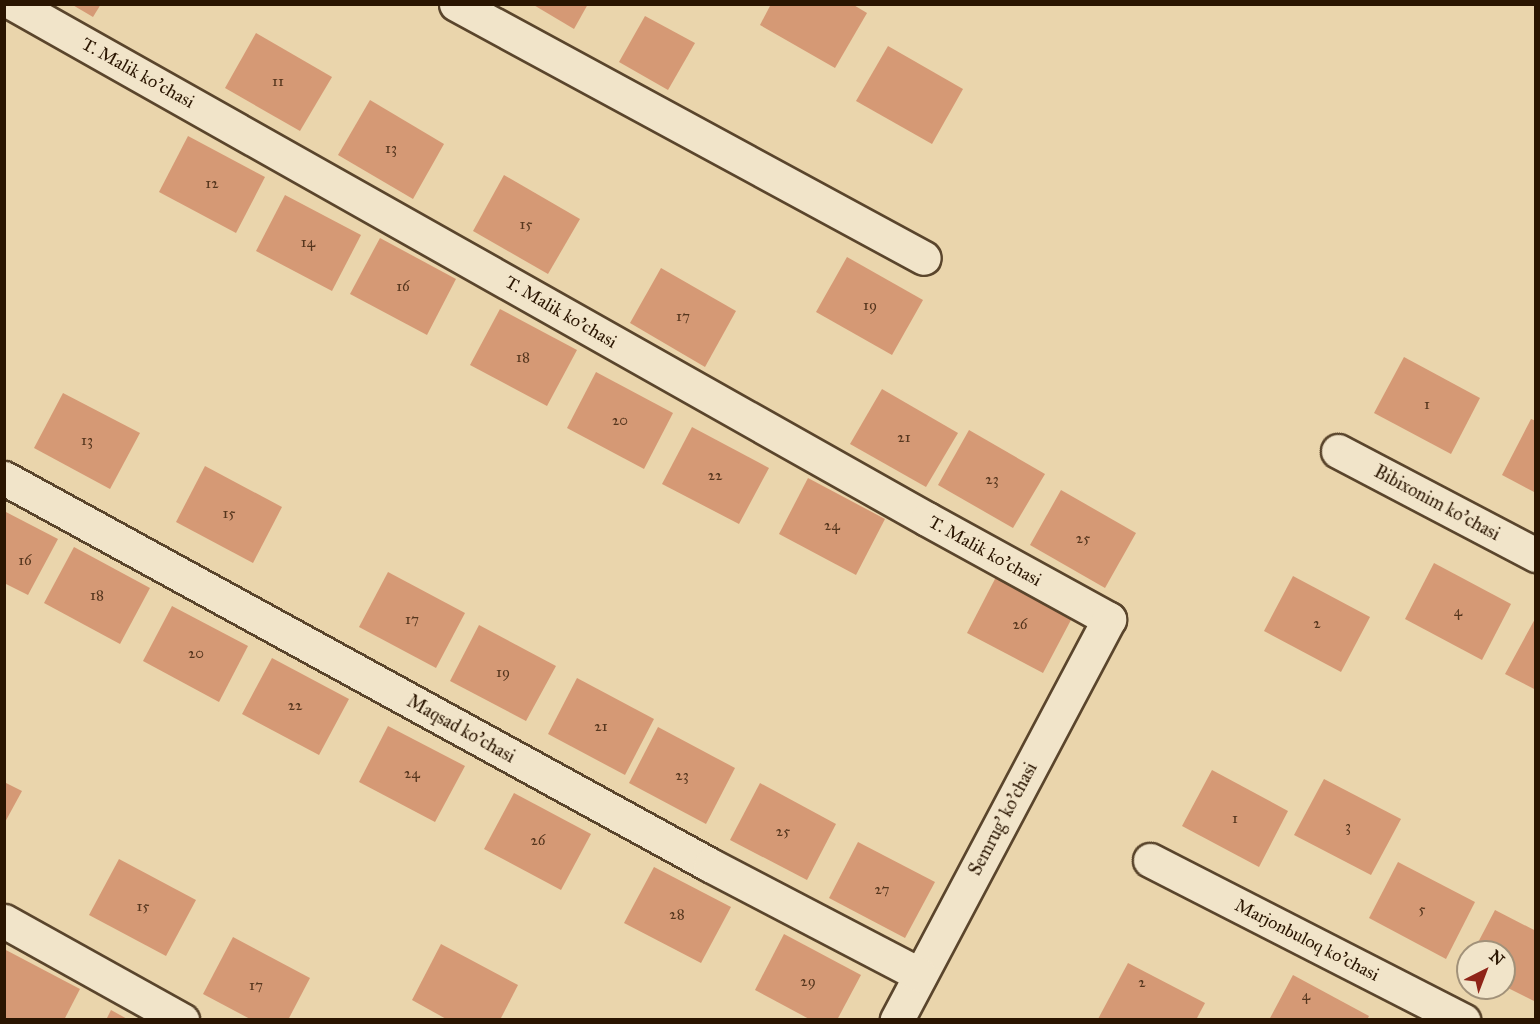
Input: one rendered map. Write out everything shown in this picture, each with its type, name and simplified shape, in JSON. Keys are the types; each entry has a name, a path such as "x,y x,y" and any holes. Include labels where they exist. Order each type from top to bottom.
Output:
{"street":[{"name":"T. Malik ko'chasi","path":"14,4 1109,619"},
{"path":"456,4 924,258"},
{"name":"Bibixonim ko'chasi","path":"1338,451 1536,555"},
{"name":"Maqsad ko'chasi","path":"4,478 710,866 920,975"},
{"name":"Semrug' ko'chasi","path":"897,1020 1109,619"},
{"name":"Marjonbuloq ko'chasi","path":"1150,860 1463,1020"},
{"path":"4,921 182,1020"}],"building":[{"path":"71,4 101,4 93,17"},
{"path":"532,4 588,4 574,29"},
{"path":"771,4 852,4 867,13 835,68 760,25"},
{"path":"645,16 695,43 668,90 619,62"},
{"path":"256,33 332,77 300,131 225,88"},
{"path":"888,46 963,89 932,144 856,101"},
{"path":"370,100 444,144 413,199 338,155"},
{"path":"188,136 265,177 236,233 159,192"},
{"path":"504,175 580,219 548,274 473,231"},
{"path":"285,195 361,235 332,291 256,251"},
{"path":"380,238 456,279 427,335 350,294"},
{"path":"847,257 923,300 892,355 816,312"},
{"path":"661,268 736,311 705,367 630,323"},
{"path":"500,309 577,350 547,406 470,365"},
{"path":"1404,357 1480,398 1451,454 1374,413"},
{"path":"596,372 673,413 644,469 567,428"},
{"path":"882,389 958,433 926,487 850,444"},
{"path":"63,393 140,433 110,489 34,448"},
{"path":"1531,419 1536,421 1536,493 1502,475"},
{"path":"692,427 769,468 739,524 662,484"},
{"path":"969,430 1045,474 1013,528 938,485"},
{"path":"205,466 282,507 253,563 176,522"},
{"path":"808,478 885,519 856,575 779,534"},
{"path":"1061,490 1136,533 1105,588 1030,545"},
{"path":"4,511 58,539 28,595 4,583"},
{"path":"74,547 150,588 120,644 44,603"},
{"path":"1434,563 1511,604 1482,660 1405,619"},
{"path":"388,572 465,613 436,668 359,627"},
{"path":"1293,576 1370,617 1341,672 1264,631"},
{"path":"996,577 1072,618 1043,673 967,633"},
{"path":"172,606 248,646 219,702 143,661"},
{"path":"1536,617 1536,690 1505,674"},
{"path":"479,625 556,666 526,721 450,681"},
{"path":"272,658 349,699 319,755 242,714"},
{"path":"577,678 654,719 625,775 548,734"},
{"path":"388,726 465,766 435,822 359,782"},
{"path":"658,727 735,768 706,824 629,783"},
{"path":"1212,770 1288,811 1259,867 1182,826"},
{"path":"1324,779 1401,819 1371,875 1294,835"},
{"path":"4,782 22,791 4,824"},
{"path":"760,783 836,824 807,880 730,840"},
{"path":"514,793 591,834 561,890 484,849"},
{"path":"858,842 935,882 905,938 829,898"},
{"path":"119,859 196,900 166,956 89,915"},
{"path":"1398,862 1475,902 1446,959 1369,918"},
{"path":"654,867 731,907 701,963 624,923"},
{"path":"1495,910 1536,931 1536,1002 1516,992 1516,940 1479,940"},
{"path":"784,934 861,975 837,1020 811,1020 755,990"},
{"path":"233,937 310,978 288,1020 252,1020 203,994"},
{"path":"441,944 518,985 500,1020 448,1020 412,1000"},
{"path":"4,949 80,989 64,1020 4,1020"},
{"path":"1128,963 1205,1003 1196,1020 1098,1019"},
{"path":"1293,975 1369,1016 1367,1020 1269,1020"},
{"path":"111,1010 129,1020 106,1020"}]}
